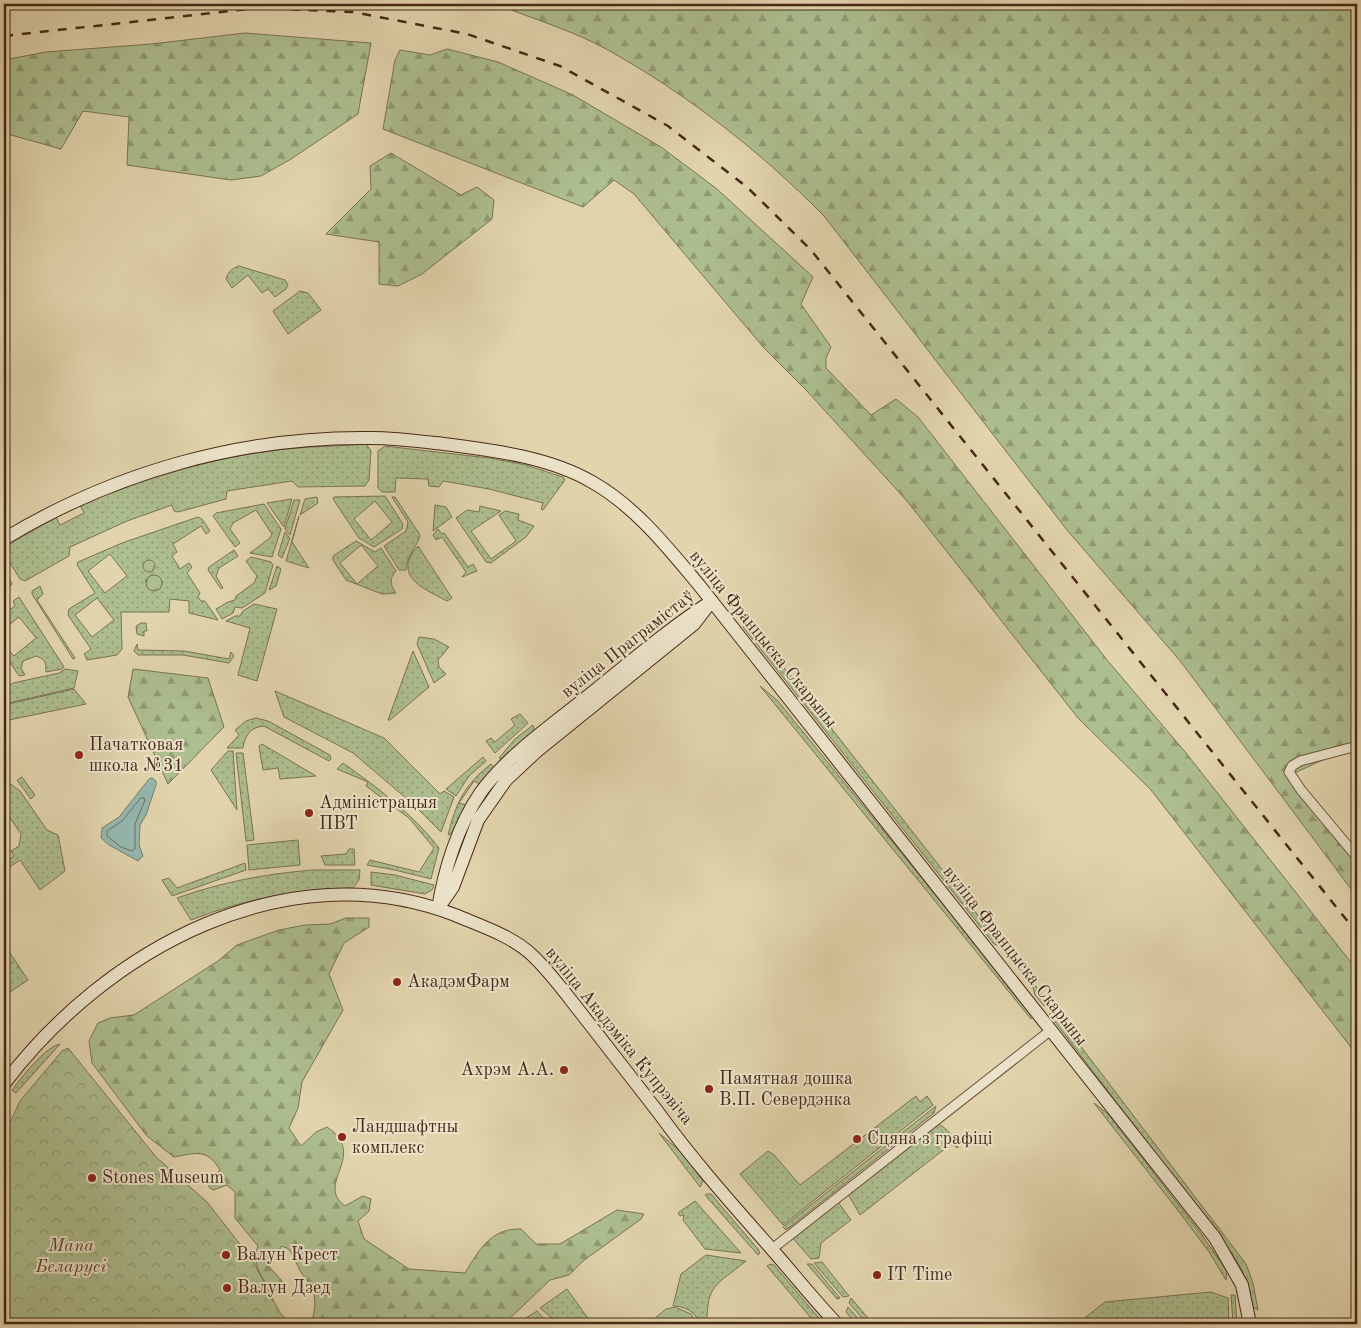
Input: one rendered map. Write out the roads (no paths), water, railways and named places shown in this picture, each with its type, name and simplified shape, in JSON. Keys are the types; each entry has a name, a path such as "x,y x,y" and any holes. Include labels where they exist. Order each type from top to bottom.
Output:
{"main road":[{"name":"вуліца Францыска Скарыны","path":"4,539 85,495 148,471 220,452 299,440 374,438 508,453 577,474 593,482 620,502 664,544 712,601 1226,1254 1242,1285 1250,1324"},
{"name":"вуліца Праграмістаў","path":"438,909 453,887 478,820 506,780 537,751 694,624 712,601"},
{"name":"вуліца Акадэміка Купрэвіча","path":"4,1084 55,1027 104,985 161,948 208,923 264,904 325,894 381,896 438,909 510,939 532,954 606,1044 681,1142 837,1324"}],"street":[{"path":"1357,746 1300,761 1292,766 1289,772 1301,790 1357,857"},
{"path":"772,1249 1051,1030"}],"water":[{"path":"152,778 156,781 156,785 146,815 140,825 139,845 143,856 138,861 109,845 101,838 102,828 119,817 149,779"}],"railway":[{"path":"4,36 258,8 353,12 467,34 560,66 668,126 747,187 811,250 1357,933"}],"place":[{"name":"Пачатковая школа №31","path":"79,755"},
{"name":"Адміністрацыя ПВТ","path":"309,813"},
{"name":"АкадэмФарм","path":"397,982"},
{"name":"Ахрэм А.А.","path":"564,1070"},
{"name":"Памятная дошка В.П. Севердэнка","path":"709,1089"},
{"name":"Ландшафтны комплекс","path":"342,1137"},
{"name":"Сцяна з графіці","path":"857,1139"},
{"name":"Stones Museum","path":"92,1178"},
{"name":"Валун Крест","path":"226,1255"},
{"name":"IT Time","path":"877,1275"},
{"name":"Валун Дзед","path":"227,1288"}],"park label":[{"name":"Мапа Беларусі","path":"71,1256"}]}
